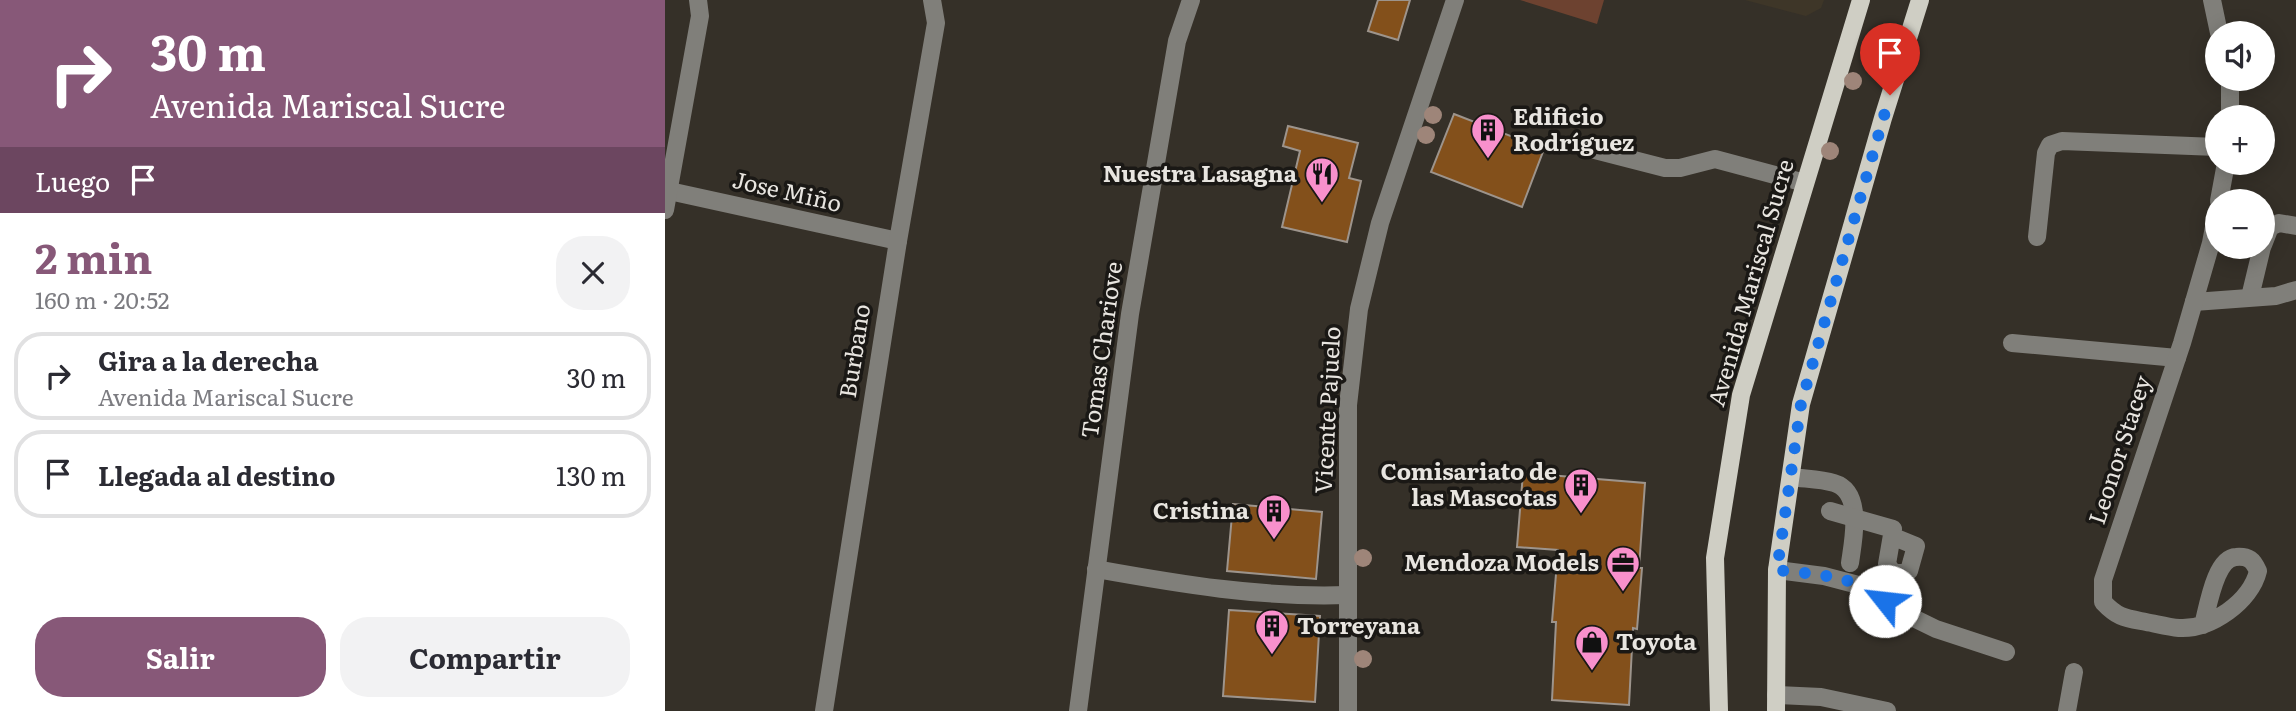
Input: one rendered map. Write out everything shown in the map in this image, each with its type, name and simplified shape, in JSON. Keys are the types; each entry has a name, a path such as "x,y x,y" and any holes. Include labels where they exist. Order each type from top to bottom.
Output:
{"main road":[{"name":"Avenida Mariscal Sucre","path":"1719,711 1715,558 1741,394 1861,0"},
{"path":"1776,703 1777,570 1801,404 1882,118 1920,0"}],"street":[{"path":"665,210 700,16 698,0"},
{"name":"Burbano","path":"824,711 898,241 936,23 932,0"},
{"name":"Tomas Chariove","path":"1078,711 1135,286 1177,41 1191,0"},
{"name":"Vicente Pajuelo","path":"1348,711 1348,405 1359,309 1380,223 1455,0"},
{"path":"2212,0 2216,21"},
{"path":"2037,237 2046,153 2050,145 2062,141 2205,146"},
{"path":"1591,149 1665,168 1680,168 1715,159 1805,183"},
{"name":"Jose Miño","path":"667,191 898,241"},
{"path":"2275,225 2296,226"},
{"name":"Leonor Stacey","path":"2203,625 2181,628 2116,616 2103,602 2103,580 2177,358 2205,258"},
{"path":"2251,298 2260,259"},
{"path":"2194,302 2251,298 2296,290"},
{"path":"2012,343 2177,358"},
{"path":"1791,477 1834,483 1845,488 1854,517 1850,563"},
{"path":"1831,511 1889,526 1893,529 1894,537"},
{"path":"1096,569 1227,591 1279,595 1347,595"},
{"path":"1777,570 1824,576 1866,587 1878,593 1891,607 1949,635 2006,652"},
{"path":"2067,711 2074,672"},
{"path":"1776,703 1821,697 1887,711"}],"shaded area":[{"path":"1520,0 1604,0 1597,24"},
{"path":"1745,0 1824,0 1821,8 1806,16"}],"building":[{"path":"1378,0 1410,0 1398,40 1368,31"},
{"name":"Edificio Rodríguez","path":"1454,114 1544,149 1522,207 1431,172"},
{"name":"Nuestra Lasagna","path":"1288,126 1358,143 1349,178 1361,181 1347,242 1282,227 1300,151 1283,146"},
{"path":"1523,473 1645,483 1639,568 1642,568 1637,629 1633,628 1629,705 1552,700 1556,622 1552,622 1558,550 1517,547"},
{"name":"Cristina","path":"1233,504 1322,512 1316,579 1227,571"},
{"name":"Torreyana","path":"1229,610 1320,616 1315,702 1223,696"}],"place":[{"name":"Edificio Rodríguez","path":"1488,160"},
{"name":"Nuestra Lasagna","path":"1322,204"},
{"name":"Comisariato de las Mascotas","path":"1581,515"},
{"name":"Cristina","path":"1274,541"},
{"name":"Mendoza Models","path":"1623,593"},
{"name":"Torreyana","path":"1272,656"},
{"name":"Toyota","path":"1592,672"}],"route":[{"path":"1885,601 1878,593 1866,587 1824,576 1777,570 1801,404 1890,95"}]}
